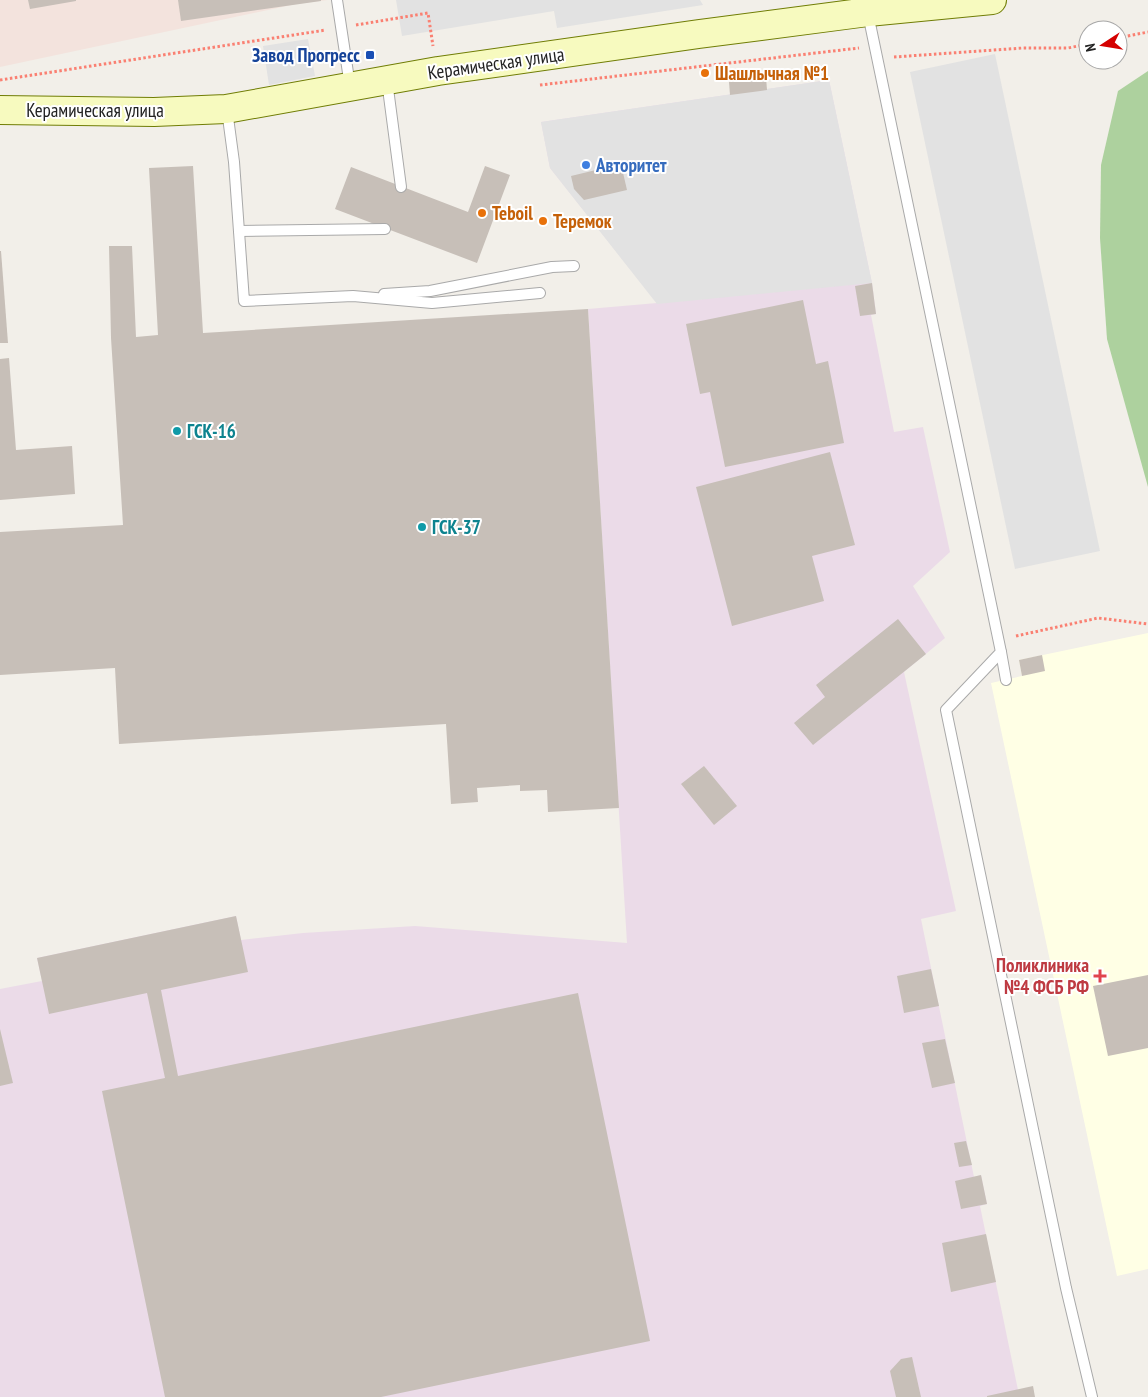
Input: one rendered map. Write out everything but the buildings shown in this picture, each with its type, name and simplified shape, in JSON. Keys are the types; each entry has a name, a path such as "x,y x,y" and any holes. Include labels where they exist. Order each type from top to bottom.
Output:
{"main road":[{"name":"Керамическая улица","path":"0,110 154,112 226,109 477,65 825,12 868,12 992,0"}],"lane":[{"path":"337,0 350,87"},
{"path":"868,12 1006,680"},
{"path":"387,80 401,187"},
{"path":"226,109 234,162 244,301 430,291 552,267 574,266"},
{"path":"239,231 385,229"},
{"path":"353,296 432,303 540,293"},
{"path":"1001,652 946,710 1064,1277 1092,1397"}],"path":[{"path":"0,80 428,13"},
{"path":"1128,36 1148,32"},
{"path":"530,86 875,46 894,58 1023,48 1068,48 1078,46"},
{"path":"998,640 1098,618 1148,624"}],"shaded area":[{"name":"Завод Прогресс","path":"0,0 328,0 296,4 0,67"},
{"path":"396,0 700,0 703,5 557,28 554,11 402,36"},
{"path":"308,39 315,76 269,85 263,46"},
{"path":"995,54 1100,551 1015,569 910,72"},
{"path":"829,80 872,283 876,314 871,315 894,432 923,427 950,552 913,586 945,638 904,672 956,911 921,919 974,1177 981,1175 987,1204 980,1206 1018,1390 987,1397 0,1397 0,989 42,981 37,958 236,916 241,940 303,933 415,926 627,943 588,309 657,303 550,168 541,122"},
{"path":"829,80 872,283 657,304 550,168 541,122"},
{"name":"Поликлиника №4 ФСБ РФ","path":"1148,633 1148,1269 1117,1276 991,683 1022,676 1019,660"}],"green space":[{"path":"1148,71 1148,487 1107,339 1100,238 1101,165 1118,91"}],"place":[{"name":"Завод Прогресс","path":"370,55"},
{"name":"Шашлычная №1","path":"705,73"},
{"name":"Авторитет","path":"586,165"},
{"name":"Teboil","path":"482,213"},
{"name":"Теремок","path":"543,221"},
{"name":"ГСК-16","path":"177,431"},
{"name":"ГСК-37","path":"422,527"},
{"name":"Поликлиника №4 ФСБ РФ","path":"1100,976"}]}
